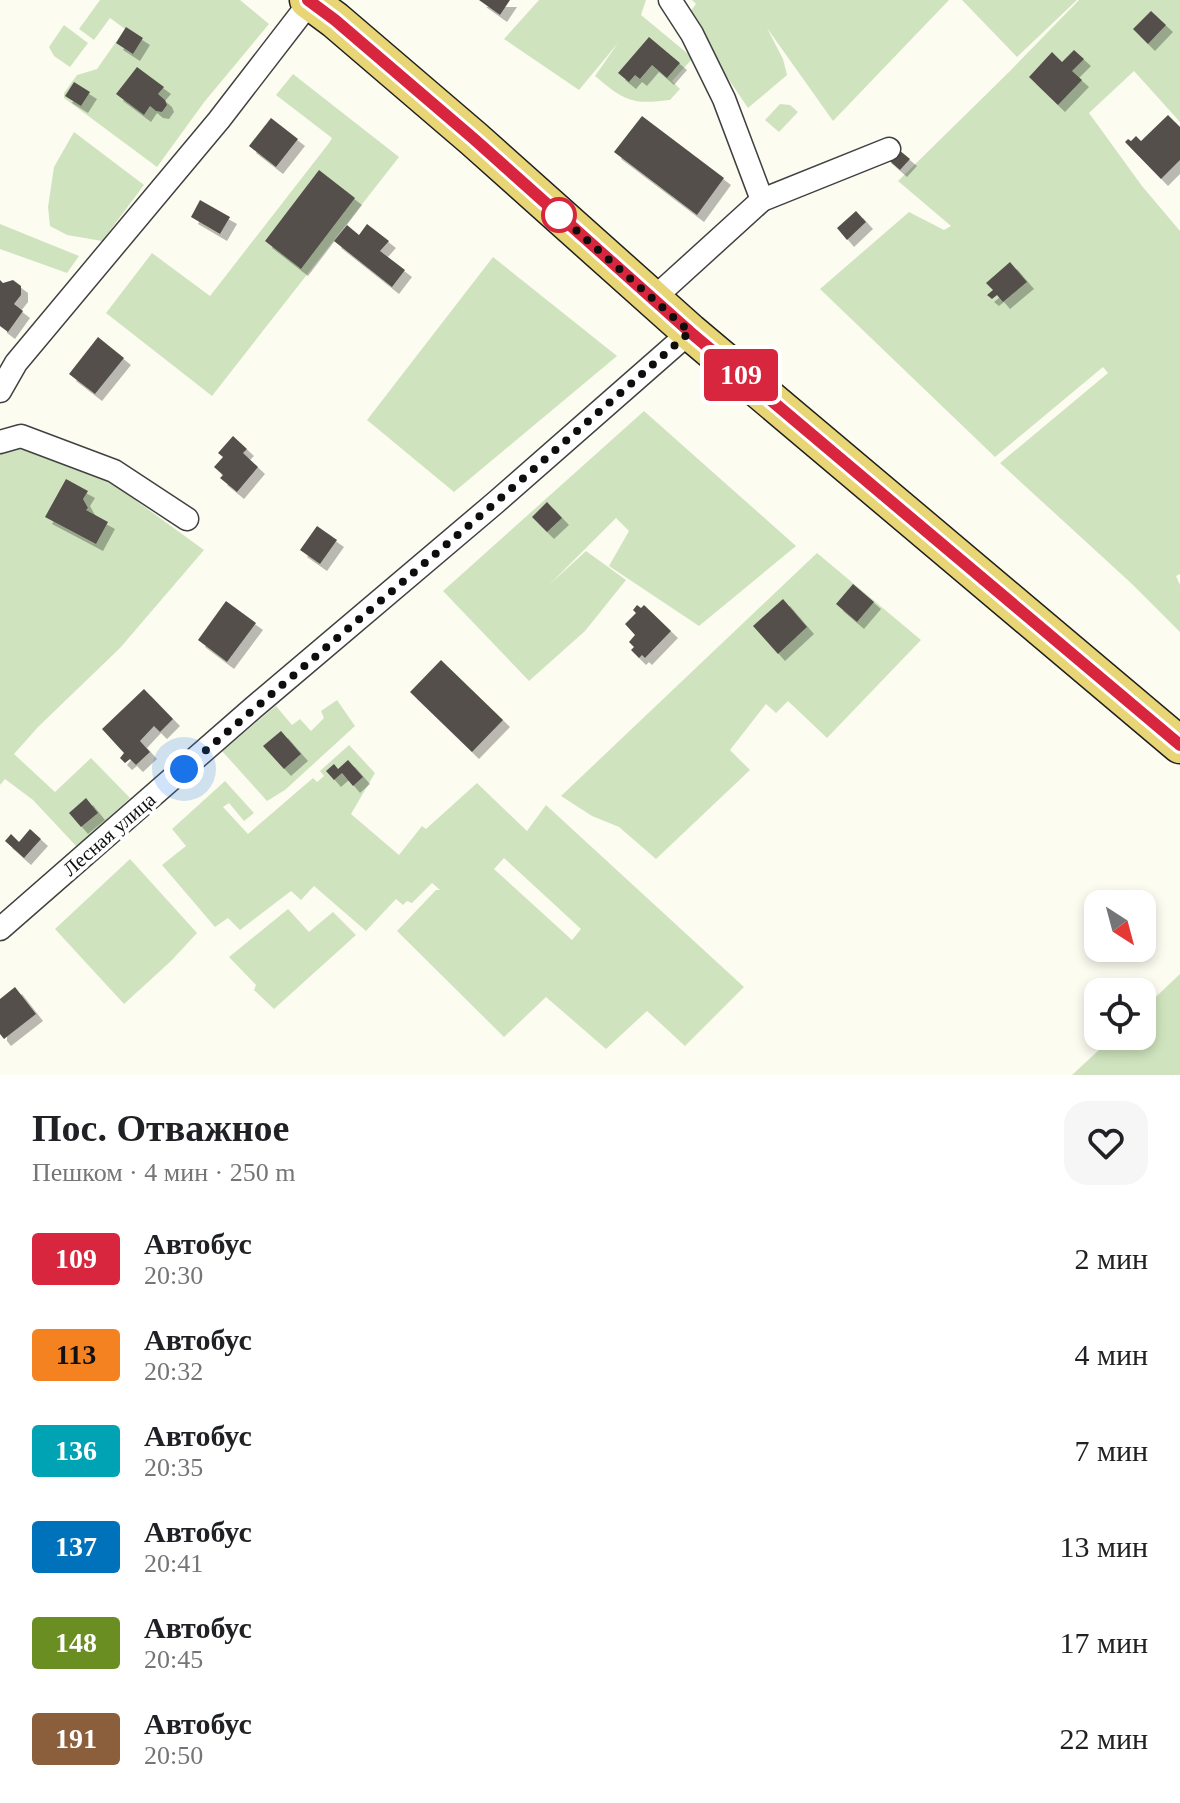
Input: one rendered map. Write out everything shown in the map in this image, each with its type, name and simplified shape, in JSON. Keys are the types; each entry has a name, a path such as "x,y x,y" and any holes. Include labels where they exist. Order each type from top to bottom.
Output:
{"main road":[{"path":"325,5 690,332 1180,745"}],"street":[{"path":"670,0 692,34 724,99 762,200"},
{"path":"0,391 16,363 219,120 325,5"},
{"path":"653,299 762,200 889,149"},
{"name":"Лесная улица","path":"0,929 690,332"},
{"path":"0,442 21,436 114,471 187,519"}],"green space":[{"path":"100,0 240,0 269,24 205,101 157,167 64,98 64,93 77,75 97,69 125,29 110,18 94,40 79,29"},
{"path":"539,0 646,0 641,15 693,58 672,81 680,89 670,100 644,102 625,97 609,88 595,76 618,43 579,90 504,39"},
{"path":"692,0 949,0 833,121 767,28 783,59 787,75 748,108 715,59 682,22 696,4"},
{"path":"962,0 1077,0 1017,57"},
{"path":"1079,0 1180,0 1180,122 1134,71 1089,113 1142,186 1180,231 1180,574 1176,576 1180,585 1180,632 1000,463 1108,373 1103,367 995,457 820,289 909,212 944,230 951,226 898,181"},
{"path":"64,25 88,43 70,67 54,56 49,47"},
{"path":"293,74 399,157 212,396 106,313 152,253 210,296 332,138 276,95"},
{"path":"780,104 790,105 798,112 779,132 765,120"},
{"path":"74,132 144,185 102,241 67,235 50,226 48,207 54,167"},
{"path":"0,224 79,256 67,273 0,249"},
{"path":"493,257 617,356 454,492 367,420"},
{"path":"644,411 796,546 699,626 609,566 629,531 616,518 549,585 586,551 626,580 585,631 529,681 443,591"},
{"path":"0,440 107,472 137,494 135,500 204,550 120,648 14,754 55,792 91,758 130,798 77,847 33,800 5,779 0,785"},
{"path":"817,553 921,640 827,738 788,701 776,713 766,704 730,750 750,770 656,859 619,827 592,816 561,796"},
{"path":"337,700 355,726 285,790 267,801 222,751 276,706 292,725 300,719 311,731 324,718 321,711"},
{"path":"349,745 375,773 351,814 399,855 422,826 426,829 477,783 527,831 546,805 744,987 685,1046 647,1011 606,1049 546,997 504,1037 397,931 436,890 440,890 432,883 412,903 407,901 403,905 396,899 366,931 314,886 301,900 291,891 240,930 228,918 215,927 162,865 186,846 172,829 225,781 254,813 244,821 229,803 223,807 248,834 313,778 317,782 324,776 320,771","holes":["504,858 581,929 572,940 494,869"]},
{"path":"130,859 197,933 124,1004 55,929"},
{"path":"288,909 309,932 333,912 356,935 274,1009 254,990 256,985 229,957"},
{"path":"1180,974 1180,1075 1072,1075 1099,1050 1156,1050 1156,997"}],"building":[{"path":"479,0 510,0 500,15"},
{"path":"1151,11 1166,25 1148,44 1133,29"},
{"path":"126,27 143,38 133,54 116,43"},
{"path":"649,37 680,63 667,78 652,65 640,79 635,75 629,82 618,73"},
{"path":"1074,50 1084,59 1072,71 1082,80 1058,105 1029,77 1052,52 1062,62"},
{"path":"137,67 164,87 158,94 167,105 162,112 150,106 144,115 116,94"},
{"path":"74,82 90,92 81,106 65,96"},
{"path":"1168,115 1180,127 1180,160 1161,179 1125,142 1136,136 1141,141"},
{"path":"642,116 724,178 697,215 614,152"},
{"path":"271,118 298,139 276,167 249,146"},
{"path":"893,145 910,159 900,170 884,156"},
{"path":"319,170 355,198 301,269 265,241"},
{"path":"200,200 230,217 220,234 191,217"},
{"path":"856,211 866,222 847,240 837,228"},
{"path":"367,224 389,241 380,251 405,270 392,287 334,241 347,225 359,235"},
{"path":"1010,262 1027,282 1003,302 997,295 992,299 987,295 993,290 986,283"},
{"path":"0,280 3,283 13,280 21,286 21,295 14,304 23,311 8,332 0,326"},
{"path":"98,337 124,358 95,394 69,374"},
{"path":"233,436 247,449 243,453 258,467 237,492 220,478 223,475 214,467 223,457 218,453"},
{"path":"66,479 88,491 83,499 88,508 86,510 108,522 96,544 45,517"},
{"path":"547,502 562,518 547,532 532,517"},
{"path":"317,526 337,540 320,564 300,550"},
{"path":"853,584 874,602 857,622 836,604"},
{"path":"783,599 807,627 778,654 753,626"},
{"path":"226,601 256,623 227,662 198,640"},
{"path":"637,605 641,608 644,605 671,631 645,658 642,655 639,658 631,650 634,647 629,642 635,635 625,624 636,613 633,610"},
{"path":"441,660 503,720 472,752 410,692"},
{"path":"144,689 173,719 160,732 154,726 140,741 150,752 136,765 130,759 125,763 120,758 124,753 102,729"},
{"path":"281,731 301,754 284,769 263,746"},
{"path":"348,760 363,777 353,786 342,773 334,780 326,771 334,764 338,769"},
{"path":"86,798 98,813 81,827 69,813"},
{"path":"30,829 41,839 24,858 5,841 11,834 19,842"},
{"path":"15,987 36,1014 4,1039 0,1034 0,999"}],"bus line":[{"name":"109","path":"308,0 474,139 690,332 1180,745"}],"route":[{"path":"184,769 690,332 559,215"}]}
